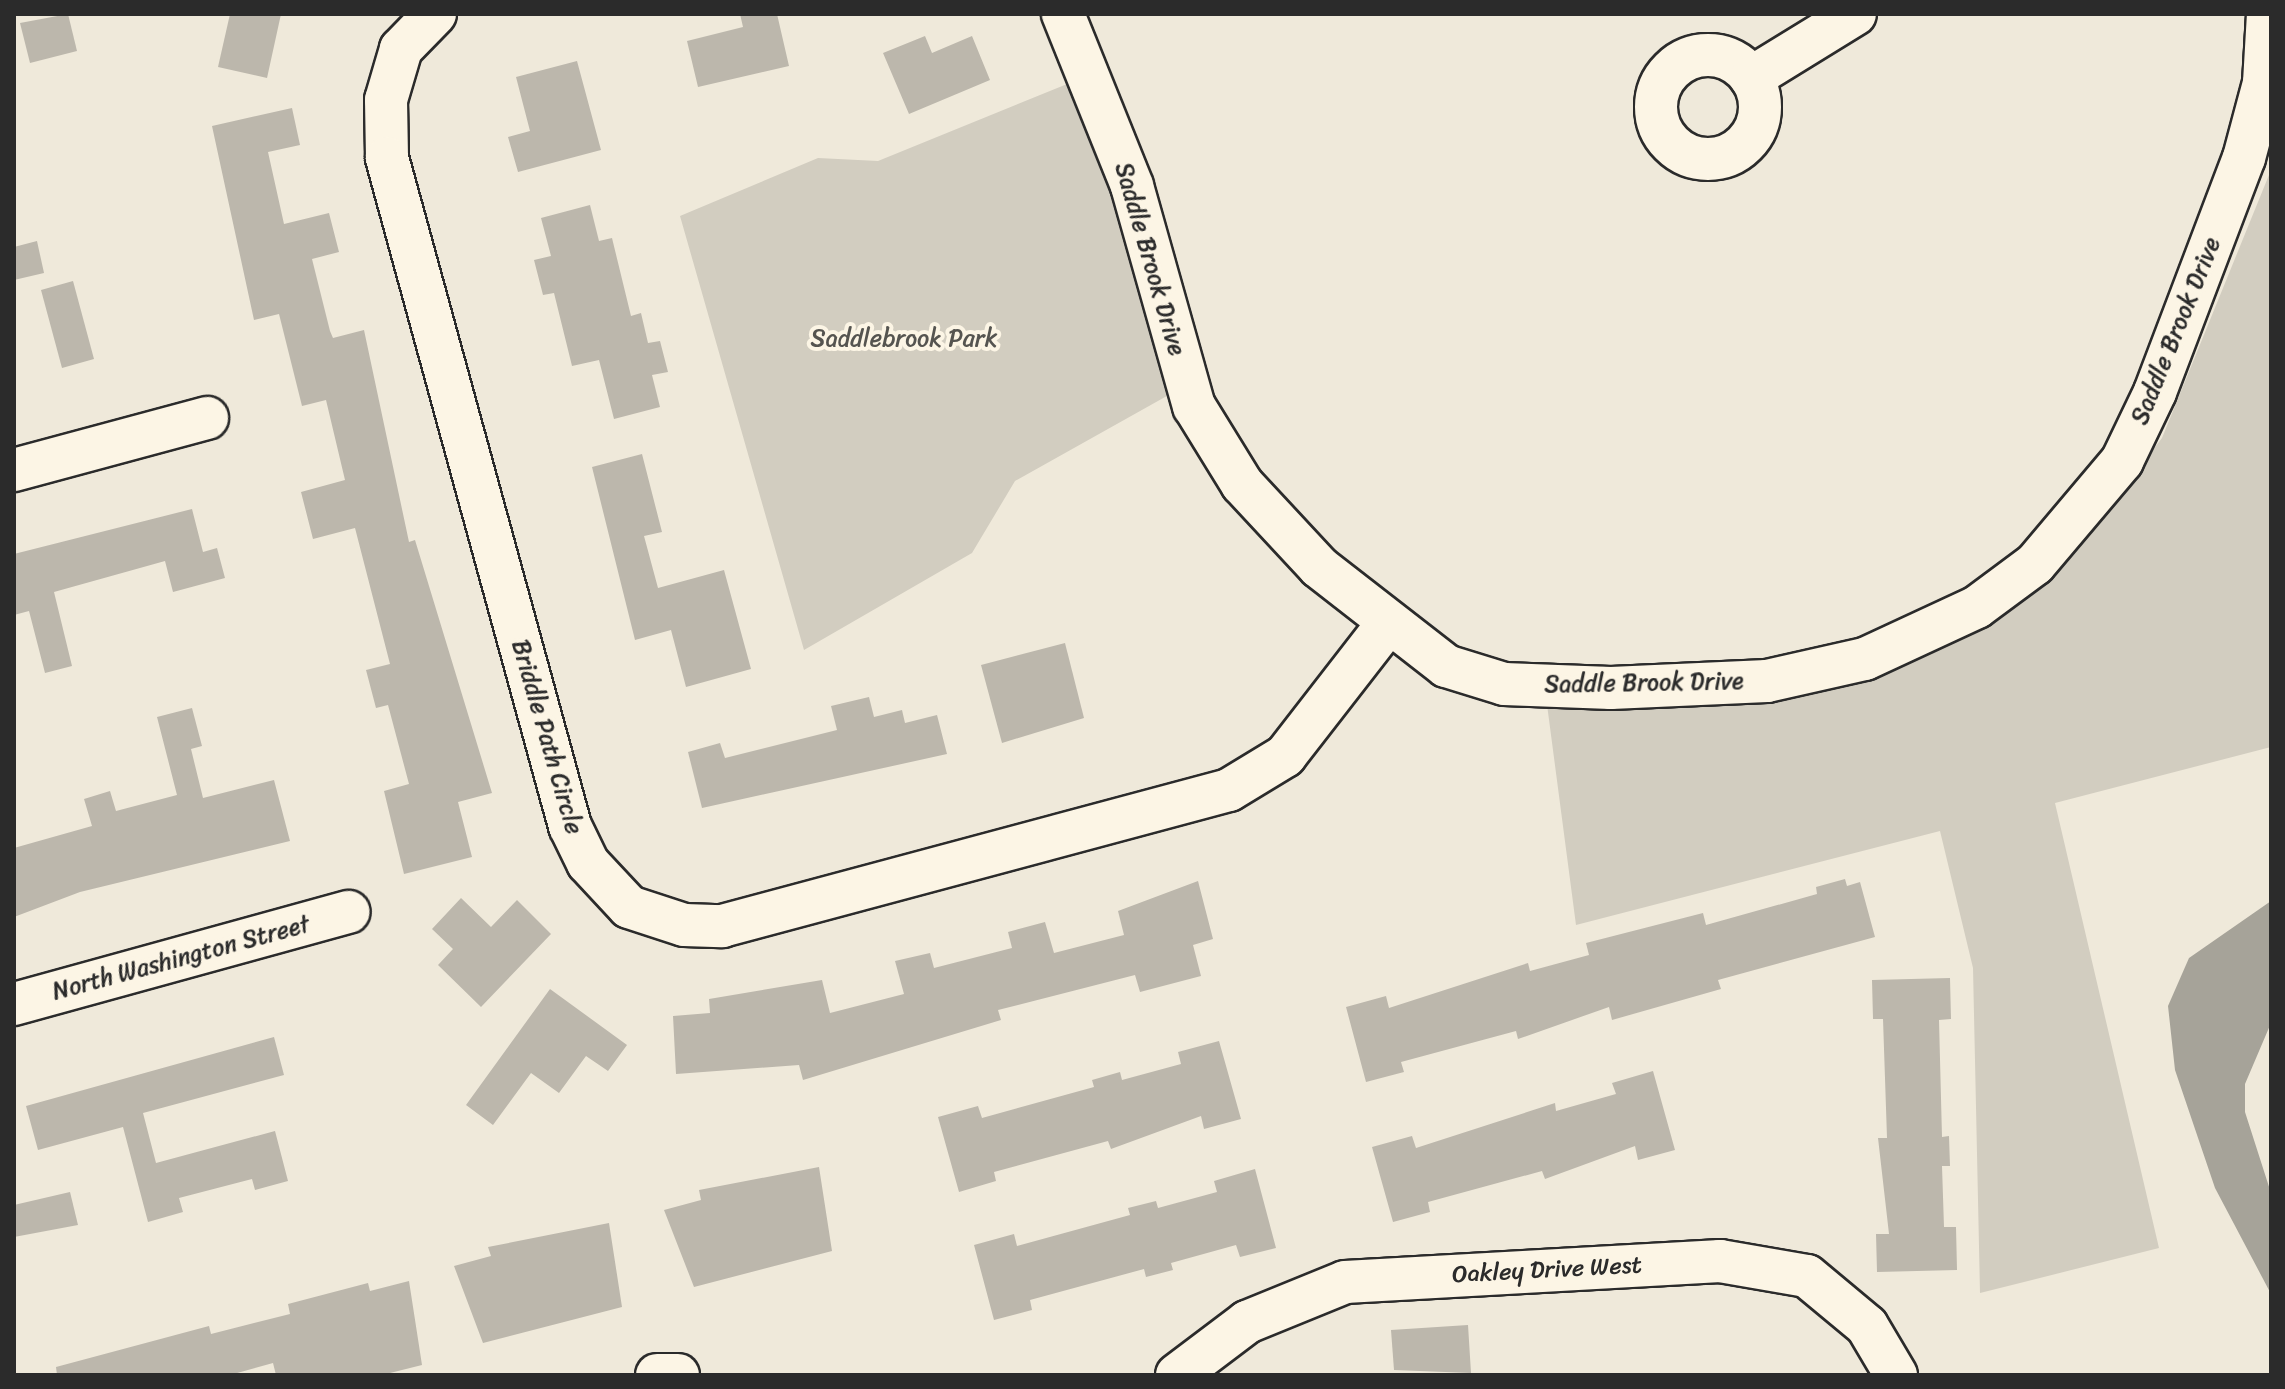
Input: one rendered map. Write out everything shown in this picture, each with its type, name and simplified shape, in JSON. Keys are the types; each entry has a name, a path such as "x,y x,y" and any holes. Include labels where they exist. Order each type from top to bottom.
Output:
{"street":[{"name":"Briddle Path Circle","path":"435,14 401,49 386,100 387,158 570,826 588,863 629,907 684,925 734,924 1229,790 1285,756 1388,623"},
{"name":"Saddle Brook Drive","path":"1063,14 1132,186 1194,406 1272,519 1388,623 1446,666 1504,684 1712,686 1865,659 2010,587 2122,461 2155,392 2248,145 2264,83 2268,14"},
{"path":"1751,78 1855,14"},
{"path":"14,470 207,418"},
{"name":"North Washington Street","path":"14,1004 349,912"},
{"name":"Oakley Drive West","path":"1177,1375 1247,1322 1345,1282 1720,1261 1807,1276 1867,1326 1896,1375"},
{"path":"657,1375 678,1375"}],"green space":[{"name":"Saddlebrook Park","path":"1077,80 1174,392 1015,481 972,553 804,650 680,216 818,158 878,161"},
{"path":"2271,170 2271,747 2055,803 2159,1248 1980,1293 1973,968 1940,831 1576,925 1546,697 1860,679 1959,639 2004,609 2077,549 2162,438"}],"shaded area":[{"path":"2271,901 2271,1023 2245,1084 2245,1112 2271,1193 2271,1294 2215,1188 2175,1070 2168,1006 2189,958"}],"building":[{"path":"68,14 77,51 30,63 20,23"},
{"path":"230,14 281,14 267,78 218,67"},
{"path":"740,14 777,14 789,66 698,87 687,41 743,27"},
{"path":"925,36 932,53 972,36 990,80 909,114 883,53"},
{"path":"577,61 601,150 518,172 508,137 530,131 516,77"},
{"path":"292,108 300,145 268,152 284,224 329,213 339,252 312,259 330,331 333,338 364,330 409,542 415,540 492,793 458,802 472,857 404,874 384,791 409,784 388,705 376,708 366,670 390,664 355,528 313,539 301,492 345,480 326,400 302,406 279,314 254,320 212,126"},
{"path":"590,205 599,241 612,238 631,316 641,313 648,343 660,341 668,372 652,375 660,407 614,419 599,360 572,366 554,293 543,295 534,260 551,256 541,218"},
{"path":"37,241 44,273 14,280 14,247"},
{"path":"73,281 94,359 62,368 41,290"},
{"path":"642,454 662,532 644,536 658,588 724,570 751,669 686,687 671,630 635,640 592,467"},
{"path":"192,509 203,552 217,548 225,578 173,592 165,561 54,592 72,666 45,673 29,611 14,615 14,554"},
{"path":"1065,643 1084,718 1002,743 981,665"},
{"path":"869,697 874,717 902,710 905,723 937,715 947,754 702,808 688,752 720,743 725,758 837,730 831,706"},
{"path":"192,708 202,746 191,749 203,798 274,780 290,841 80,892 14,917 14,848 92,826 84,799 110,791 116,811 177,795 157,717"},
{"path":"1845,879 1847,886 1860,882 1875,937 1718,980 1721,989 1612,1020 1609,1007 1518,1039 1516,1031 1401,1062 1404,1072 1366,1082 1346,1007 1386,996 1389,1008 1528,963 1530,971 1589,955 1586,943 1703,913 1706,925 1817,894 1816,887"},
{"path":"1198,881 1213,939 1193,945 1201,976 1140,992 1135,975 998,1010 1001,1020 803,1080 799,1065 676,1074 673,1016 710,1013 709,999 822,980 830,1013 904,994 895,961 930,953 934,968 1012,948 1008,932 1045,922 1054,953 1124,935 1118,911"},
{"path":"461,898 491,927 517,900 551,934 481,1007 438,965 453,949 432,929"},
{"path":"1950,978 1951,1019 1939,1020 1942,1137 1949,1136 1950,1166 1942,1166 1944,1227 1956,1227 1957,1270 1877,1272 1876,1234 1889,1234 1878,1138 1887,1138 1883,1019 1873,1019 1872,980"},
{"path":"550,989 627,1045 608,1071 586,1056 559,1093 531,1073 493,1125 466,1105"},
{"path":"274,1037 284,1075 143,1113 156,1163 275,1131 288,1181 255,1190 252,1179 179,1198 183,1212 148,1222 123,1127 38,1150 26,1106"},
{"path":"1219,1041 1241,1119 1204,1129 1201,1116 1111,1149 1108,1141 994,1172 996,1181 959,1192 938,1117 978,1106 982,1118 1094,1087 1092,1080 1120,1072 1122,1080 1181,1064 1178,1052"},
{"path":"1653,1071 1675,1150 1638,1160 1635,1146 1545,1179 1542,1171 1428,1202 1430,1212 1393,1222 1372,1147 1412,1136 1416,1148 1555,1103 1556,1111 1616,1094 1612,1083"},
{"path":"819,1167 832,1251 694,1287 664,1210 701,1200 699,1190"},
{"path":"1255,1169 1276,1248 1240,1257 1236,1245 1171,1263 1173,1270 1146,1277 1144,1269 1030,1300 1032,1310 994,1320 974,1245 1014,1234 1017,1246 1130,1215 1128,1208 1156,1201 1158,1208 1217,1192 1214,1181"},
{"path":"70,1192 78,1225 14,1237 14,1205"},
{"path":"609,1223 622,1307 483,1343 454,1266 491,1256 488,1247"},
{"path":"409,1281 422,1365 382,1375 276,1375 273,1363 230,1375 57,1375 56,1367 209,1326 211,1334 290,1314 288,1304 368,1283 370,1291"},
{"path":"1468,1325 1471,1373 1394,1370 1391,1330"}]}
